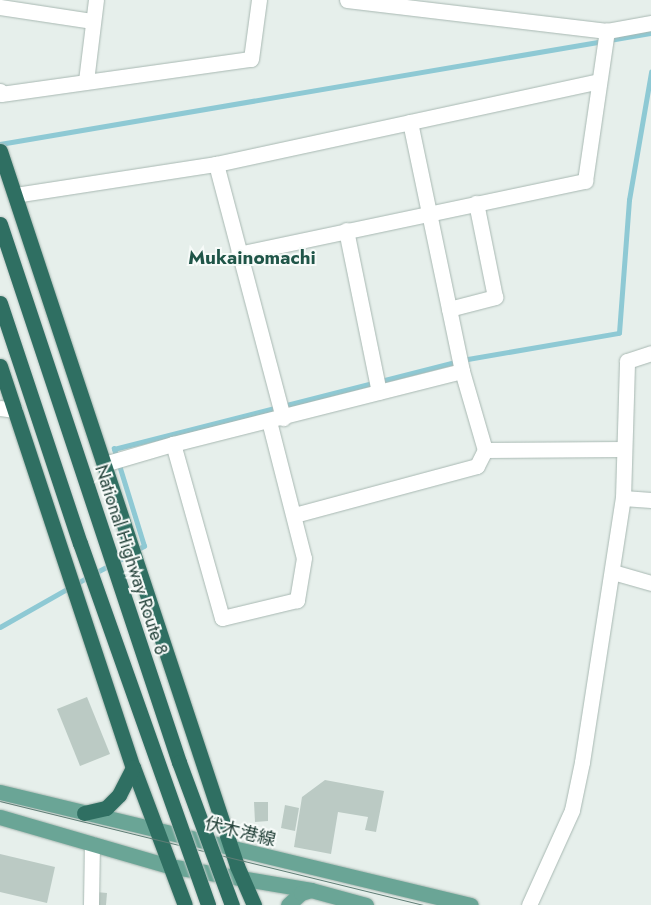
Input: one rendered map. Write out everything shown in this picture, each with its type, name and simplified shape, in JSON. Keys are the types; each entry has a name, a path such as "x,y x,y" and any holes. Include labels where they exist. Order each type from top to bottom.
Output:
{"highway":[{"path":"0,151 232,850 254,905"},
{"name":"National Highway Route 8","path":"0,224 179,762 232,905"},
{"path":"0,303 80,543 208,905"},
{"path":"0,366 7,409 133,767 185,905"},
{"path":"84,813 106,808 120,796 133,767"}],"main road":[{"name":"伏木港線","path":"0,792 232,850 472,905"},
{"path":"0,817 169,866 311,890 366,905"},
{"path":"288,905 301,893 311,890"}],"street":[{"path":"86,81 96,0"},
{"path":"0,91 1,94 252,59 259,0"},
{"path":"347,0 608,31 651,23"},
{"path":"0,7 93,21"},
{"path":"238,254 585,180 608,31"},
{"path":"15,195 216,164 599,81"},
{"path":"294,515 477,466 485,450 460,362 410,122"},
{"path":"173,444 222,618 297,600 304,558 276,420 216,164"},
{"path":"449,309 495,297 476,204"},
{"path":"346,230 378,386"},
{"path":"529,905 572,810 613,572 623,498 627,361 651,353"},
{"path":"104,464 173,444 276,420 378,386 460,362"},
{"path":"485,450 624,449"},
{"path":"623,498 651,500"},
{"path":"613,572 651,583"},
{"path":"91,905 92,844"}],"building":[{"path":"87,697 110,754 80,766 57,709"},
{"path":"325,780 384,791 376,832 365,830 368,817 338,812 331,854 294,847 302,797"},
{"path":"254,802 268,802 268,821 255,822"},
{"path":"285,805 299,808 295,831 281,828"},
{"path":"0,854 55,867 47,903 0,892"},
{"path":"96,892 107,893 106,905 94,905"}],"waterway":[{"path":"0,144 651,33"},
{"path":"136,550 144,546 114,449 462,360 619,333 629,200 651,72"},
{"path":"95,573 130,554"},
{"path":"0,627 88,577"}],"tram line":[{"path":"0,801 424,905"}],"district":[{"name":"Mukainomachi","path":"252,258"}]}
